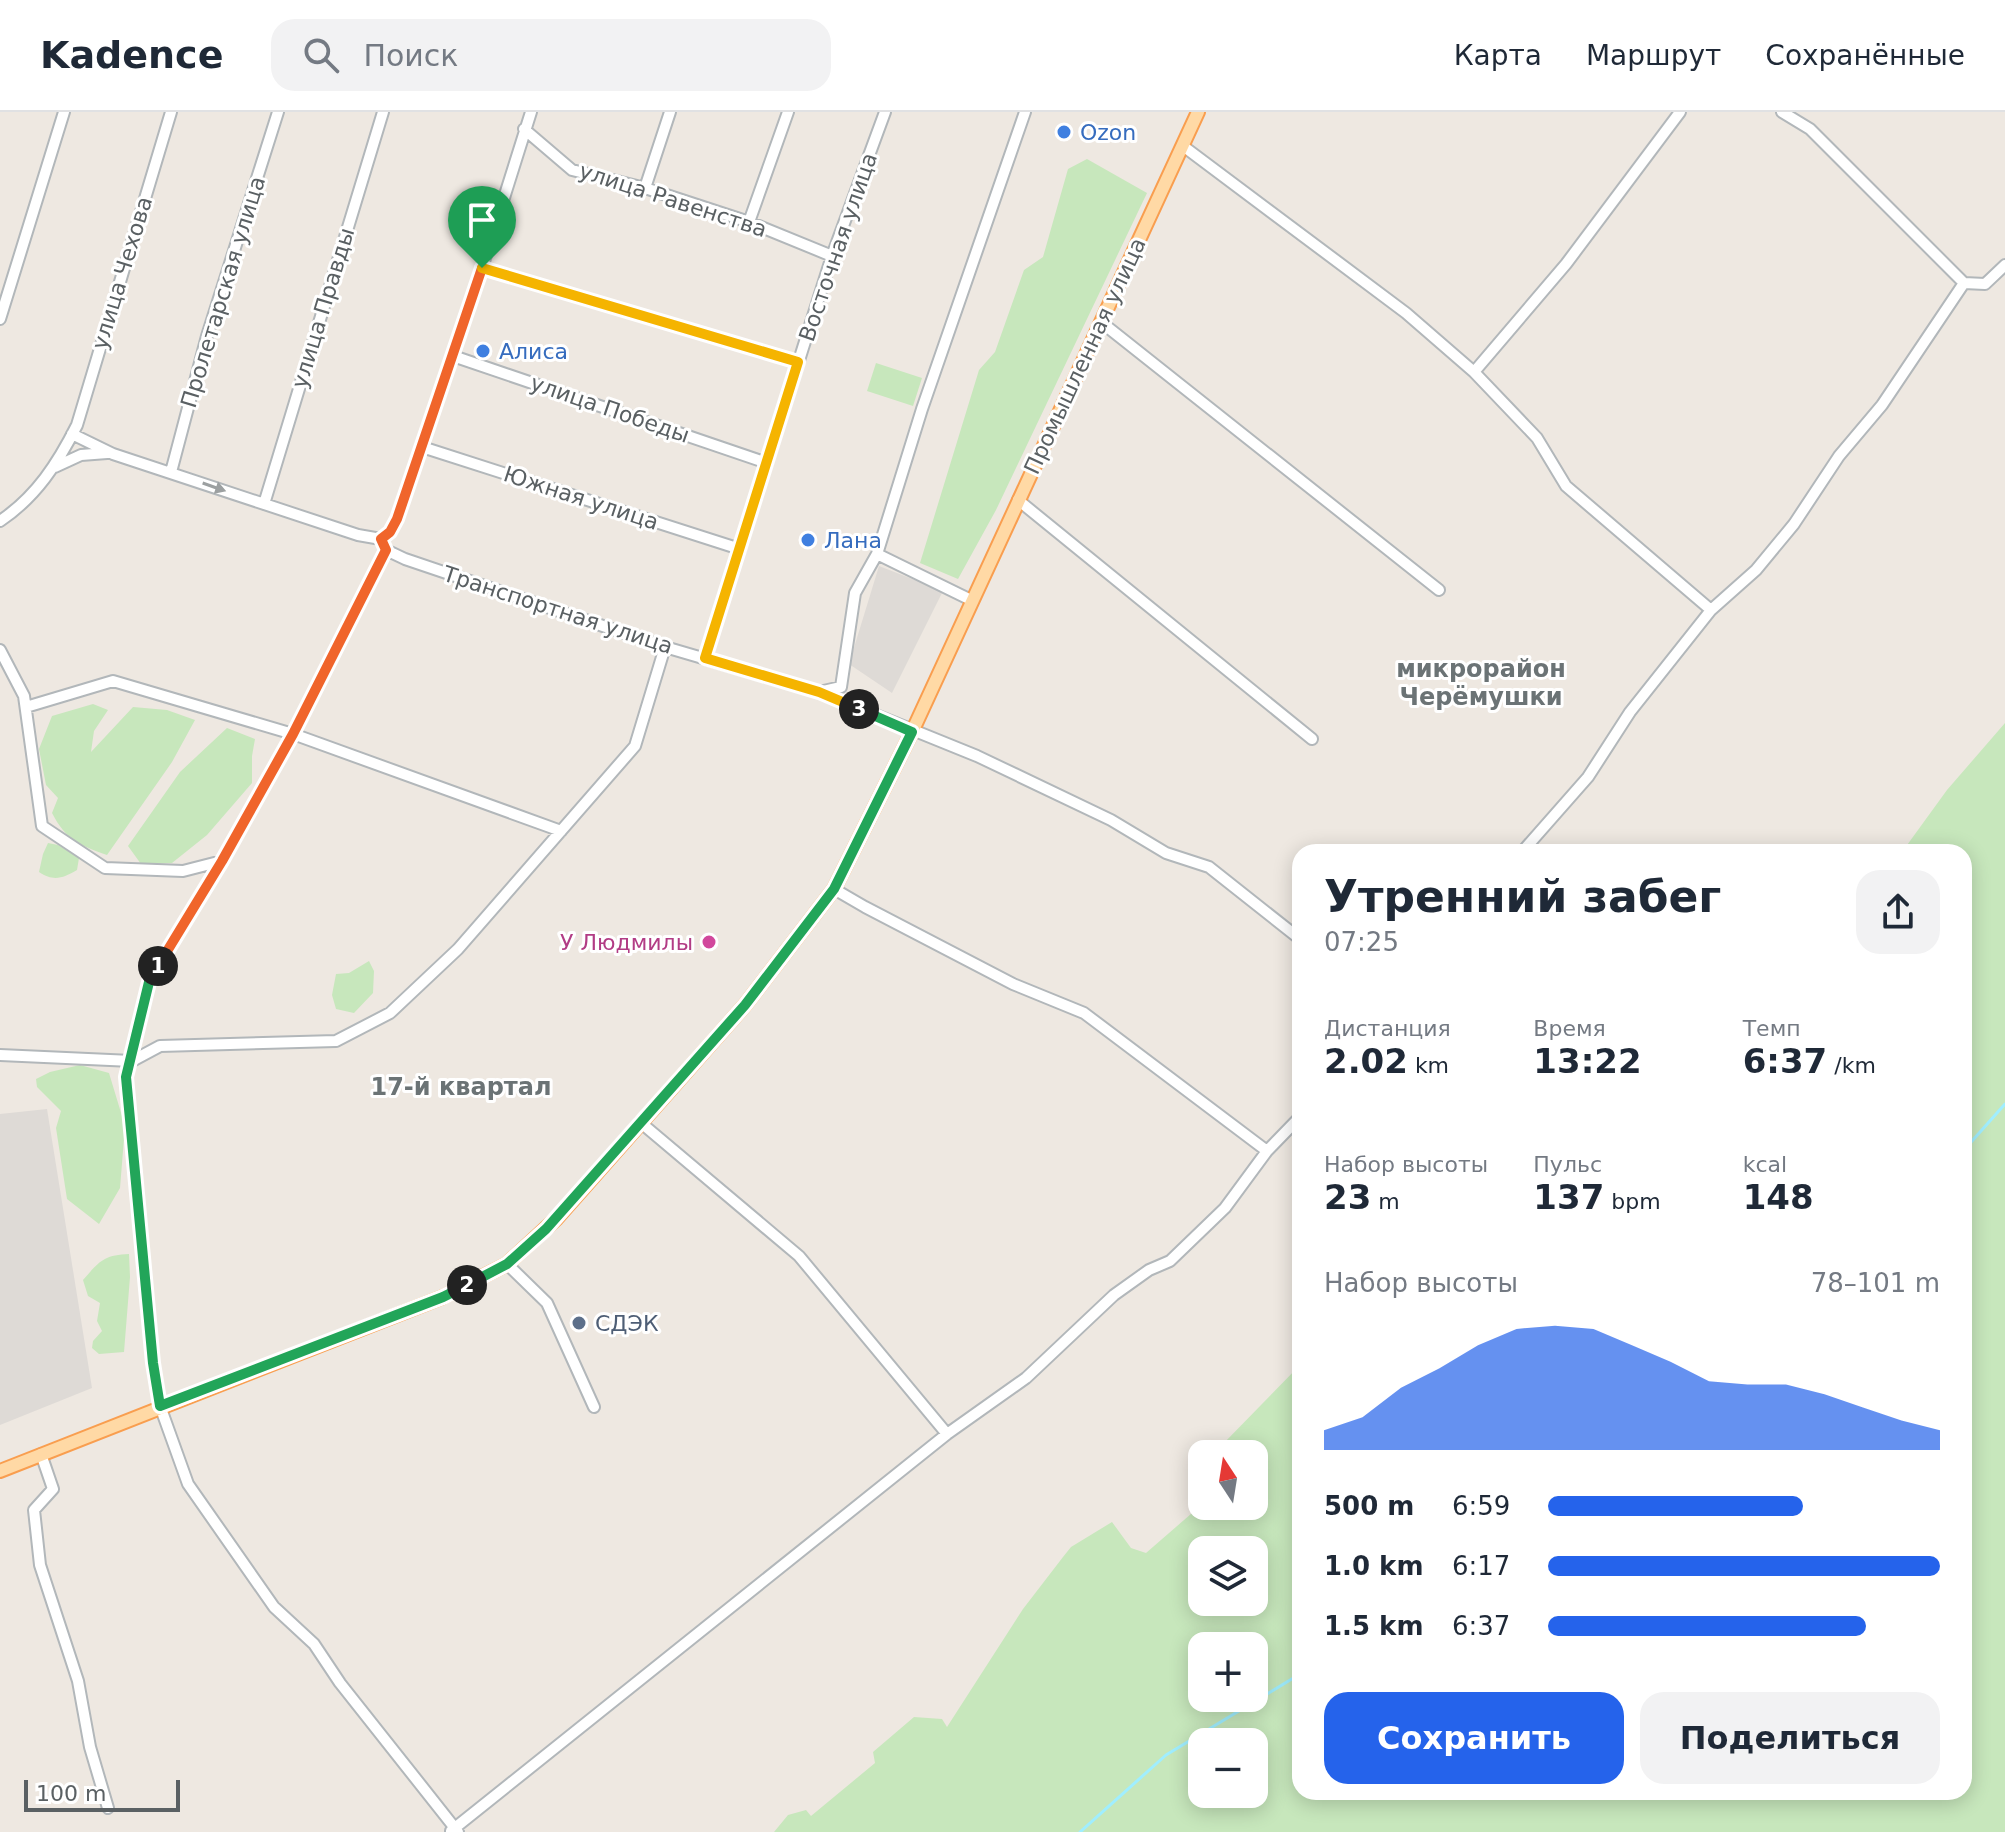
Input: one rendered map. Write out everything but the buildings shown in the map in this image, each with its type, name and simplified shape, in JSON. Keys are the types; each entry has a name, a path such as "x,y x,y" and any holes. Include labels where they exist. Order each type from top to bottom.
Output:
{"main road":[{"name":"Промышленная улица","path":"0,1471 443,1297 507,1264 557,1218 745,1005 834,889 912,732 1198,112"}],"street":[{"path":"0,319 64,112"},
{"name":"улица Чехова","path":"72,434 171,112"},
{"name":"Пролетарская улица","path":"171,472 207,336 278,112"},
{"name":"улица Правды","path":"264,504 383,112"},
{"path":"0,521 25,502 53,468 72,434 113,454 358,535 381,539 390,532 397,519 531,112"},
{"path":"645,188 670,112"},
{"path":"749,222 788,112"},
{"name":"Восточная улица","path":"705,658 832,256 885,112"},
{"path":"819,692 841,687 855,593 877,554 927,394 1025,112"},
{"path":"1474,372 1566,264 1680,112"},
{"path":"1782,112 1810,129 1964,283 1985,284 2005,265"},
{"name":"улица Равенства","path":"524,129 572,170 645,188 749,222 832,256"},
{"path":"1183,146 1406,313 1474,372 1537,438 1566,486 1711,610"},
{"path":"482,268 798,362"},
{"path":"1529,844 1588,777 1630,712 1711,610 1756,570 1794,524 1839,456 1882,405 1964,283"},
{"path":"1101,322 1439,590"},
{"name":"улица Победы","path":"453,356 767,463"},
{"name":"Южная улица","path":"422,447 740,549"},
{"path":"53,468 81,455 113,454"},
{"path":"1018,500 1312,739"},
{"path":"381,539 386,550 293,734 222,861 150,978 126,1077 153,1363 160,1406 188,1484 274,1607 314,1644 340,1683 454,1831 947,1434 1026,1378 1114,1295 1149,1270 1170,1261 1225,1208 1267,1151 1292,1125"},
{"name":"Транспортная улица","path":"386,550 665,647 819,692 977,756 1111,820 1166,853 1209,867 1292,933"},
{"path":"877,554 971,600"},
{"path":"0,1055 132,1061 160,1046 336,1041 390,1013 458,949 635,746 665,647"},
{"path":"0,650 24,696 42,826 105,868 183,871 222,861"},
{"path":"26,707 113,681 293,734 561,831"},
{"path":"834,889 1013,984 1084,1013 1267,1151"},
{"path":"640,1122 799,1256 947,1434"},
{"path":"507,1264 547,1303 594,1407"},
{"path":"41,1454 53,1489 34,1510 40,1565 78,1681 90,1747 108,1808"}],"shaded area":[{"path":"879,566 943,591 892,693 849,664"},
{"path":"47,1109 92,1388 0,1425 0,1114"}],"green space":[{"path":"1087,159 1147,193 996,510 958,579 920,563 979,370 995,352 1024,270 1043,257 1068,169"},
{"path":"876,363 922,378 913,406 867,391"},
{"path":"93,704 108,710 94,731 91,752 133,707 167,710 195,720 172,762 107,855 74,840 57,822 52,813 58,798 46,785 39,749 52,716"},
{"path":"2005,723 2005,1832 774,1832 788,1815 806,1810 811,1816 875,1763 873,1752 914,1717 942,1719 947,1727 1023,1609 1071,1547 1112,1522 1131,1548 1146,1553 1188,1517 1188,1520 1268,1520 1268,1440 1227,1440 1292,1373 1292,1800 1972,1800 1972,844 1908,844 1947,790"},
{"path":"227,728 255,739 252,783 207,835 172,863 141,864 128,846 180,772"},
{"path":"48,843 58,845 79,858 77,870 58,878 39,872"},
{"path":"369,961 374,971 373,993 354,1013 336,1009 332,995 336,974 349,973"},
{"path":"80,1065 109,1073 125,1126 120,1188 99,1224 67,1199 56,1128 61,1111 37,1087 36,1079 50,1072"},
{"path":"129,1254 124,1352 99,1354 92,1348 93,1341 102,1331 97,1321 100,1303 88,1296 83,1280 102,1261"}],"waterway":[{"path":"1972,1141 2005,1104"},
{"path":"1080,1832 1166,1755 1292,1679"}],"place":[{"name":"Ozon","path":"1064,132"},
{"name":"Алиса","path":"483,351"},
{"name":"Лана","path":"808,540"},
{"name":"У Людмилы","path":"709,942"},
{"name":"СДЭК","path":"579,1323"}],"district":[{"name":"микрорайон Черёмушки","path":"1481,683"},
{"name":"17-й квартал","path":"461,1087"}],"route":[{"path":"482,268 798,362 705,658 819,692 912,732 825,902 745,1005 557,1218 507,1264 443,1297 160,1406 153,1363 126,1077 150,978 222,861 293,734 386,550 381,539 390,532 397,519 482,268"}]}
